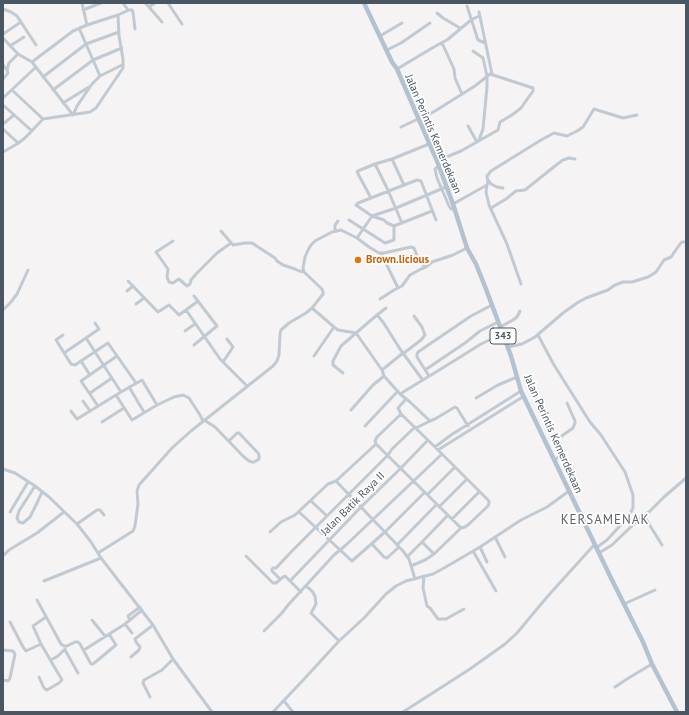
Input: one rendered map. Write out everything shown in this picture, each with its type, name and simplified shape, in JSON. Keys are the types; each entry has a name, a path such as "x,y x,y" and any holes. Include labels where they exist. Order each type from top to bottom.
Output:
{"main road":[{"name":"Jalan Perintis Kemerdekaan","path":"364,3 397,69 438,164 444,188 453,204 467,248 476,264 508,347 521,391 595,546 646,648 652,664 677,712"}],"street":[{"path":"82,3 87,25"},
{"path":"83,10 101,3"},
{"path":"123,3 128,10 131,9 133,12 135,29"},
{"path":"145,3 162,22"},
{"path":"149,7 155,3"},
{"path":"168,3 182,24"},
{"path":"467,6 478,40 485,44"},
{"path":"3,9 14,14 36,45"},
{"path":"32,62 73,31 128,10"},
{"path":"437,13 460,28"},
{"path":"397,69 447,40 479,14 488,58 489,75 483,129 480,140"},
{"path":"3,152 18,143 44,119 90,112 96,108 122,69 122,48 118,15"},
{"path":"3,34 21,22"},
{"path":"380,36 402,23"},
{"path":"387,50 401,43 430,23"},
{"path":"79,28 100,76"},
{"path":"43,77 86,44 119,32"},
{"path":"10,46 24,37"},
{"path":"3,38 18,54 32,62 73,115"},
{"path":"441,44 443,45 454,69 455,78 462,94"},
{"path":"54,90 93,60 122,48"},
{"path":"473,51 483,58 488,58"},
{"path":"3,79 7,74 9,64 18,54"},
{"path":"483,58 489,75"},
{"path":"3,65 7,70"},
{"path":"73,115 77,106 100,76 122,65"},
{"path":"3,98 36,67"},
{"path":"401,127 424,119 426,116 475,86 489,75"},
{"path":"438,164 498,130 500,122 521,108 533,90 532,88 489,75"},
{"path":"63,103 91,86"},
{"path":"12,90 44,119"},
{"path":"3,105 32,131"},
{"path":"521,284 486,192 488,174 554,133 567,136 577,131 583,126 594,109 623,118 637,115"},
{"path":"3,124 14,115"},
{"path":"468,126 480,140"},
{"path":"3,129 18,143"},
{"path":"371,198 357,172 358,170 392,159 429,144"},
{"path":"491,208 516,191 526,190 563,160 569,158 575,159"},
{"path":"392,159 404,185"},
{"path":"375,164 389,191 402,223"},
{"path":"384,220 372,216 356,205 419,180 436,220"},
{"path":"488,180 491,184 503,188"},
{"path":"453,204 487,185"},
{"path":"357,238 372,216 396,208 444,188 449,206 451,209 455,210"},
{"path":"381,213 387,224 394,226 432,211"},
{"path":"349,220 383,242 392,241 394,239 394,226"},
{"path":"335,231 338,221"},
{"path":"304,272 303,264 311,245 323,236 340,230 357,238 369,247 381,253 413,247 419,261 426,267"},
{"path":"98,553 132,530 135,526 139,485 172,448 203,420 273,366 279,355 280,334 282,329 312,308 323,294 322,289 304,272 299,272 283,265 252,243 234,245 221,231"},
{"path":"173,241 156,252 168,269 167,277 169,282 172,283 179,279 187,286 190,284 190,280 217,253 232,243"},
{"path":"508,347 522,344 538,335 563,313 586,298 608,290 623,282 632,282 648,277 659,269 662,262 672,257 680,244 686,242"},
{"path":"380,300 403,286 410,275 426,267 432,262 453,255 467,248"},
{"path":"381,253 398,288"},
{"path":"3,310 17,294 28,270"},
{"path":"128,281 158,312 169,305 179,315 198,301"},
{"path":"127,291 133,286"},
{"path":"194,296 218,326 194,345"},
{"path":"136,304 144,298"},
{"path":"428,376 426,370 417,357 418,352 471,316 492,305"},
{"path":"312,308 334,328 356,333 382,370 384,376 406,400 430,420"},
{"path":"343,373 333,364 333,361 341,346 386,308"},
{"path":"186,310 223,362 247,386"},
{"path":"426,370 480,331 513,320 520,310"},
{"path":"377,315 422,379"},
{"path":"382,370 421,340 425,335 422,327 414,316"},
{"path":"64,353 99,329 95,323"},
{"path":"185,331 195,324"},
{"path":"314,356 334,328"},
{"path":"365,426 399,392 481,344 502,334"},
{"path":"63,335 56,340 71,364 75,365 108,343 136,383"},
{"path":"403,712 470,669 505,644 517,633 547,597 595,546 607,540 631,513 633,494 625,472 590,422 554,365 538,335"},
{"path":"86,338 121,392"},
{"path":"223,362 233,347 227,339"},
{"path":"98,406 82,380 117,356"},
{"path":"81,361 90,375"},
{"path":"351,410 384,376"},
{"path":"476,398 498,385 517,377"},
{"path":"90,393 112,378"},
{"path":"71,411 78,419 142,380 157,404"},
{"path":"129,387 144,412"},
{"path":"437,448 451,435 521,391"},
{"path":"116,395 132,420 157,404 183,395 189,398 203,420 215,427 229,441 249,461 254,462 259,459 258,453 239,433 237,433 229,441"},
{"path":"437,448 454,440 524,396"},
{"path":"406,400 398,408 401,414 489,501 489,504 469,524 461,528 434,554 411,566"},
{"path":"83,401 90,411"},
{"path":"554,460 562,455 558,442 559,438 573,428 575,423 568,403"},
{"path":"280,580 272,569 276,568 415,427 435,419 455,407 470,430"},
{"path":"102,422 124,408"},
{"path":"488,412 490,417"},
{"path":"270,532 281,522 299,512 328,484 336,481 376,444 375,441 377,437 401,414"},
{"path":"451,435 454,440"},
{"name":"Jalan Batik Raya II","path":"290,581 428,440"},
{"path":"376,444 461,528"},
{"path":"264,631 334,555 442,454"},
{"path":"299,512 352,561 455,467"},
{"path":"3,469 15,473 35,486 77,524 118,580 154,625 173,659 212,712"},
{"path":"599,553 612,545 686,478"},
{"path":"372,544 384,557 387,558 438,505 467,479"},
{"path":"336,481 407,557 415,579"},
{"path":"10,512 28,482"},
{"path":"35,486 19,511 16,518 19,522 23,523 30,517 42,492"},
{"path":"273,712 339,640 364,618 386,594 396,586 406,581 433,574 480,547 521,520 547,507 569,491"},
{"path":"452,519 479,492"},
{"path":"311,501 327,516"},
{"path":"77,524 97,510 100,510 104,515"},
{"path":"3,556 9,550 37,533 64,512"},
{"path":"631,513 638,520"},
{"path":"407,557 448,515"},
{"path":"644,516 662,545"},
{"path":"619,526 626,531"},
{"path":"495,537 505,557"},
{"path":"422,542 434,554"},
{"path":"480,547 487,562"},
{"path":"473,551 496,591"},
{"path":"246,556 274,584 284,576 301,592"},
{"path":"44,581 102,558"},
{"path":"424,576 423,588 427,606 434,612 438,619 446,619 464,610"},
{"path":"306,586 315,596 316,604 311,613 339,640"},
{"path":"624,604 656,590"},
{"path":"37,600 61,644 66,648 78,673"},
{"path":"84,650 125,624 141,609"},
{"path":"38,677 44,688 47,690 61,681 62,678 41,644 33,626 46,617"},
{"path":"92,620 105,636"},
{"path":"10,622 26,651 41,644"},
{"path":"125,624 132,633"},
{"path":"131,657 140,649 136,639 154,625"},
{"path":"51,660 58,656 66,648 75,642 78,642 84,650 90,663 93,664 116,645 109,634"},
{"path":"3,650 13,651 15,654 10,678 8,681 3,680"},
{"path":"150,697 143,683 144,680 162,670 173,659"},
{"path":"615,687 652,664"},
{"path":"284,701 293,712"},
{"path":"205,712 209,708"}],"place":[{"name":"Brown.licious","path":"358,260"}],"district":[{"name":"KERSAMENAK","path":"605,520"}]}
